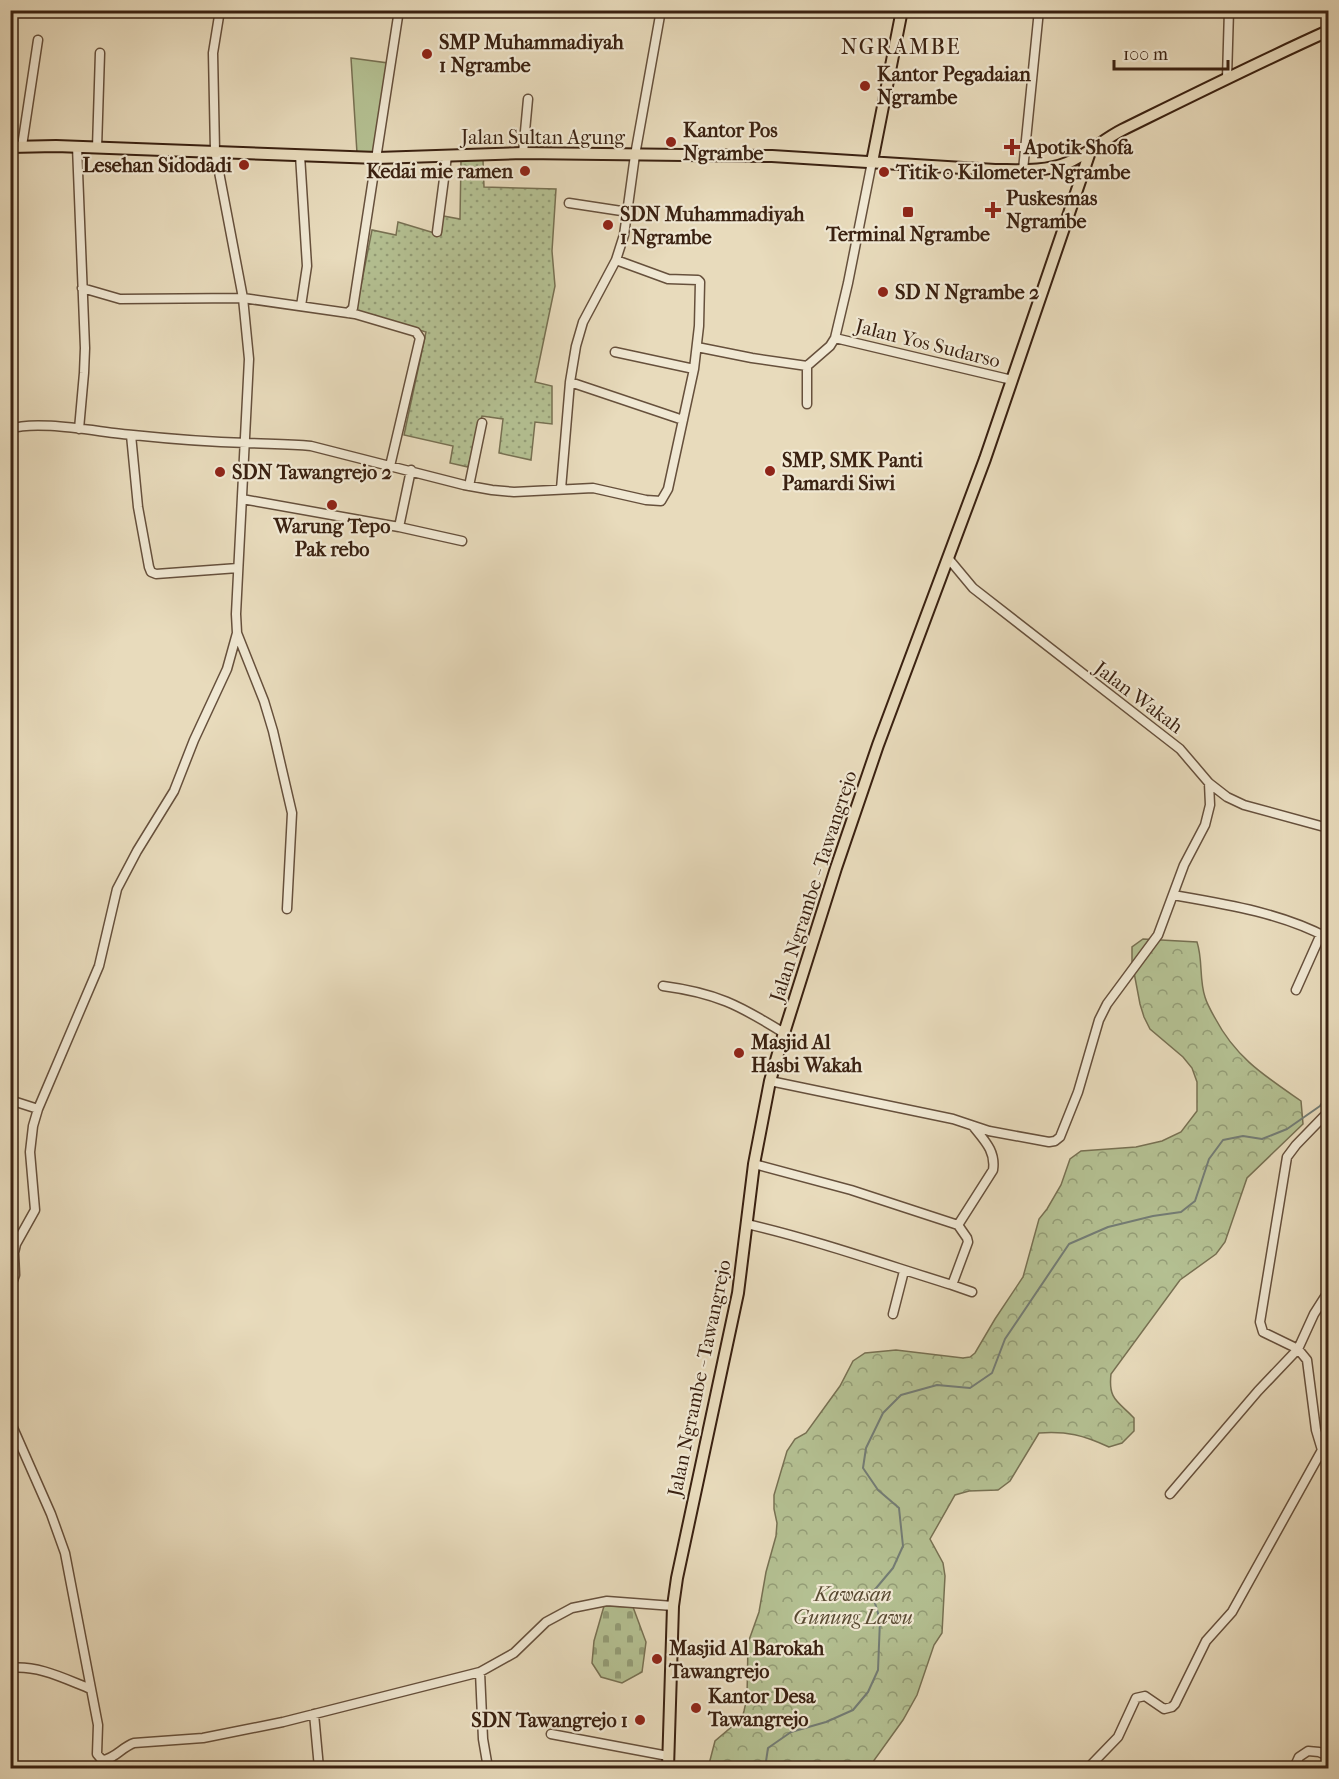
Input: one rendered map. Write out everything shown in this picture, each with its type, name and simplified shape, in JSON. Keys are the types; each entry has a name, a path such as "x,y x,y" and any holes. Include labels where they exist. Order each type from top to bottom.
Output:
{"main road":[{"path":"872,162 901,11"},
{"name":"Jalan Sultan Agung","path":"16,146 77,146 377,158 523,153 772,156 1023,170 1051,167 1068,162 1119,132 1227,78 1329,31"},
{"name":"Jalan Ngrambe - Tawangrejo","path":"668,1768 673,1606 686,1530 738,1293 754,1164 770,1081 836,868 889,715 985,459 1091,148"}],"street":[{"path":"10,1289 15,1275 16,1245 35,1210 30,1152 33,1126 39,1108 99,966 117,889 174,791 226,669 237,633 238,568 249,359 243,298 215,151 213,53 220,10"},
{"path":"348,313 353,308 399,10"},
{"path":"561,489 570,382 583,321 615,260 624,236 635,155 661,10"},
{"path":"1023,170 1039,10"},
{"path":"1227,78 1229,10"},
{"path":"16,146 39,40"},
{"path":"97,148 100,53"},
{"path":"523,153 528,99"},
{"path":"77,146 84,373 79,429"},
{"path":"300,155 307,266 301,306"},
{"path":"437,232 447,156"},
{"name":"Jalan Yos Sudarso","path":"872,162 840,324 835,338 1012,380"},
{"path":"569,203 628,212"},
{"path":"10,429 20,426 246,443 287,443 311,446 470,486 514,492 593,488 661,501 668,489 694,369 700,282 698,280 668,279 615,260"},
{"path":"82,288 120,299 243,298 348,313 416,332 420,338 390,466"},
{"path":"807,404 807,366 830,346 835,338"},
{"path":"697,347 807,366"},
{"path":"615,352 694,369"},
{"path":"570,382 683,420"},
{"path":"470,486 482,423"},
{"path":"131,435 138,507 148,567 152,572 156,574 238,568"},
{"path":"399,526 411,470"},
{"path":"242,499 399,526 462,541"},
{"name":"Jalan Wakah","path":"948,558 973,588 1180,749 1209,783 1227,796 1244,805 1329,828"},
{"path":"237,633 264,701 292,813 287,909"},
{"path":"770,1081 953,1119 972,1126 1049,1142 1056,1141 1060,1137 1078,1092 1099,1020 1107,1004 1158,935 1184,865 1205,825 1210,805 1209,783"},
{"path":"1173,896 1217,902 1257,912 1295,923 1325,936 1296,990"},
{"path":"663,986 697,991 728,1001 784,1033"},
{"path":"10,1100 39,1108"},
{"path":"1088,1768 1118,1737 1137,1698 1145,1696 1164,1709 1175,1704 1206,1641 1232,1612 1325,1454 1316,1430 1307,1360 1298,1349 1263,1332 1260,1322 1287,1157 1329,1112"},
{"path":"958,1225 993,1170 994,1164 992,1152 972,1126"},
{"path":"754,1164 851,1190 958,1225 968,1242 952,1285"},
{"path":"747,1224 804,1237 839,1251 972,1293"},
{"path":"893,1314 904,1271"},
{"path":"1170,1494 1258,1391 1298,1349 1314,1314 1329,1292"},
{"path":"10,1421 51,1514 65,1553 98,1725 97,1754 106,1764 125,1746 134,1743 203,1738 314,1714 480,1672 514,1653 546,1622 572,1608 607,1601 673,1606"},
{"path":"10,1668 44,1670 91,1689"},
{"path":"480,1672 483,1739 488,1768"},
{"path":"314,1714 319,1768"},
{"path":"551,1734 668,1756"},
{"path":"1294,1768 1299,1757 1308,1750 1329,1756"}],"green space":[{"path":"351,58 388,63 376,153 357,153"},
{"path":"461,160 483,160 484,187 556,189 552,251 555,286 535,382 552,386 552,424 535,422 531,460 499,453 503,419 482,416 468,467 450,463 453,446 404,435 426,332 356,311 372,230 396,235 398,222 441,235 443,216 460,219"},
{"name":"Kawasan Gunung Lawu","path":"1143,939 1197,942 1203,990 1223,1032 1252,1065 1301,1101 1303,1124 1247,1178 1225,1242 1216,1254 1180,1280 1111,1374 1110,1383 1113,1395 1134,1418 1134,1431 1122,1443 1109,1447 1075,1435 1039,1433 1010,1481 998,1490 969,1491 955,1495 930,1539 943,1563 945,1576 942,1633 934,1645 917,1695 903,1720 870,1766 867,1768 708,1768 715,1741 742,1718 744,1711 747,1697 748,1643 759,1612 766,1572 776,1536 774,1495 787,1451 795,1439 806,1433 840,1386 853,1361 865,1353 896,1350 970,1357 975,1353 1023,1277 1039,1219 1061,1185 1070,1159 1081,1151 1136,1147 1162,1141 1181,1132 1197,1111 1197,1082 1192,1068 1183,1057 1150,1029 1144,1017 1132,962 1132,947"},
{"path":"604,1606 633,1607 646,1642 642,1672 622,1683 601,1677 592,1663 594,1641"}],"waterway":[{"path":"765,1768 768,1748 791,1732 826,1722 853,1710 868,1692 878,1670 880,1620 872,1593 893,1568 903,1546 899,1508 878,1490 863,1468 866,1448 883,1413 901,1395 937,1385 970,1388 992,1373 1005,1339 1069,1244 1108,1227 1181,1212 1195,1201 1209,1159 1223,1140 1243,1136 1262,1139 1287,1129 1320,1106 1328,1093"}],"place":[{"name":"SMP Muhammadiyah 1 Ngrambe","path":"427,54"},
{"name":"Kantor Pegadaian Ngrambe","path":"865,86"},
{"name":"Kantor Pos Ngrambe","path":"671,142"},
{"name":"Apotik Shofa","path":"1012,147"},
{"name":"Lesehan Sidodadi","path":"244,165"},
{"name":"Kedai mie ramen","path":"525,171"},
{"name":"Titik 0 Kilometer Ngrambe","path":"884,172"},
{"name":"Puskesmas Ngrambe","path":"993,210"},
{"name":"Terminal Ngrambe","path":"908,212"},
{"name":"SDN Muhammadiyah 1 Ngrambe","path":"608,225"},
{"name":"SD N Ngrambe 2","path":"883,292"},
{"name":"SMP, SMK Panti Pamardi Siwi","path":"770,471"},
{"name":"SDN Tawangrejo 2","path":"220,472"},
{"name":"Warung Tepo Pak rebo","path":"332,505"},
{"name":"Masjid Al Hasbi Wakah","path":"739,1053"},
{"name":"Masjid Al Barokah Tawangrejo","path":"657,1659"},
{"name":"Kantor Desa Tawangrejo","path":"696,1708"},
{"name":"SDN Tawangrejo 1","path":"640,1720"}],"district":[{"name":"NGRAMBE","path":"901,46"}]}
